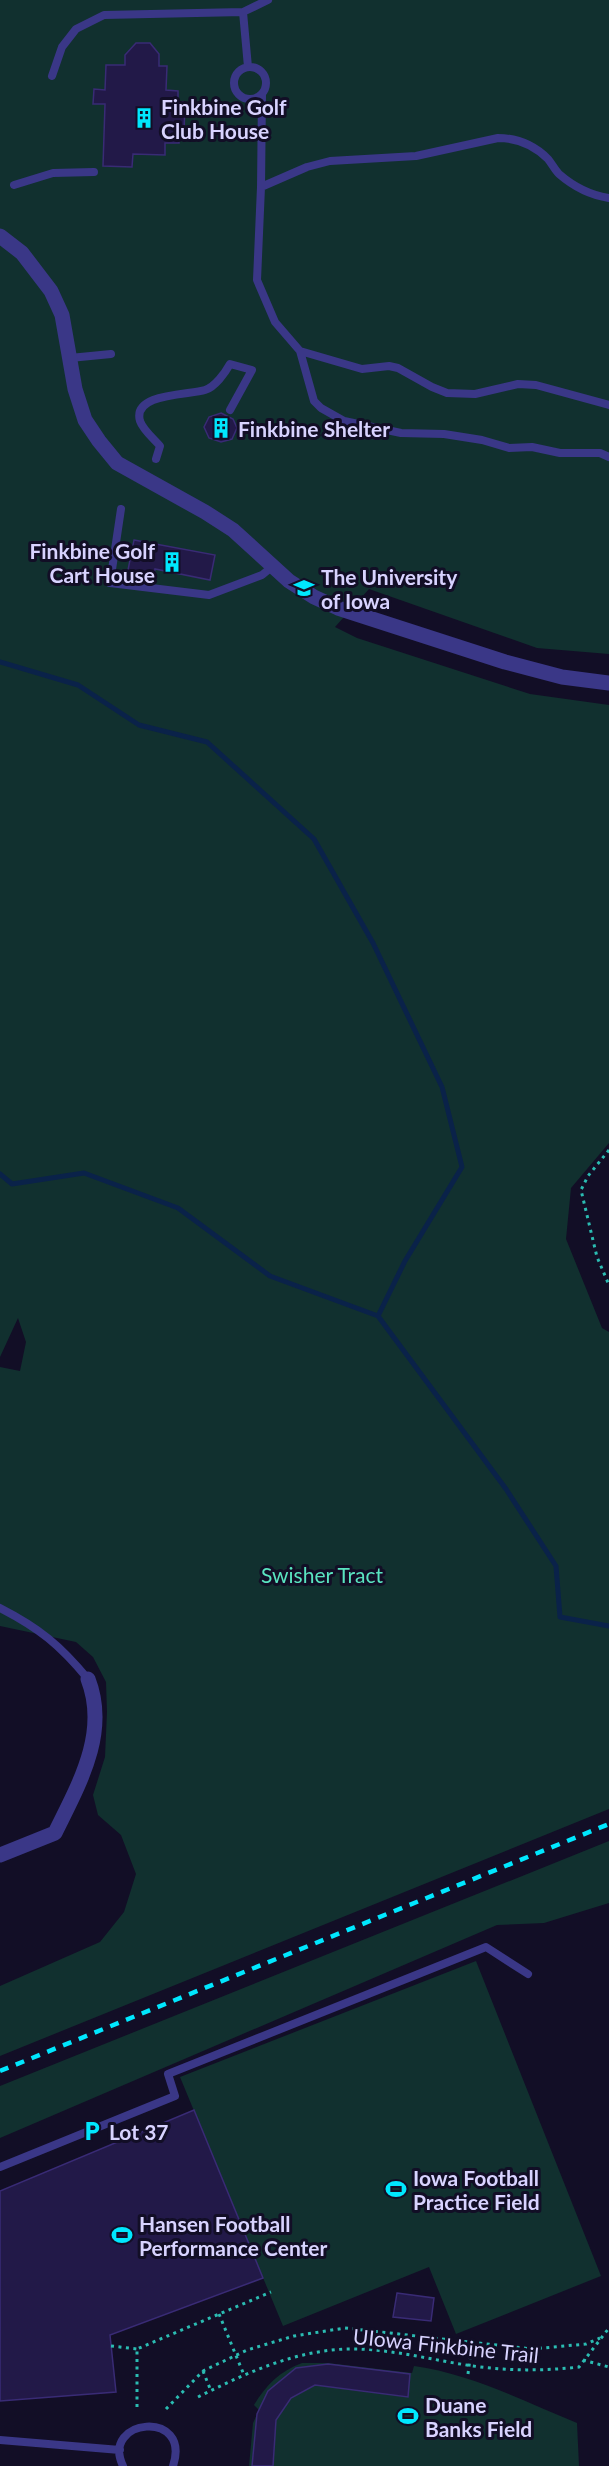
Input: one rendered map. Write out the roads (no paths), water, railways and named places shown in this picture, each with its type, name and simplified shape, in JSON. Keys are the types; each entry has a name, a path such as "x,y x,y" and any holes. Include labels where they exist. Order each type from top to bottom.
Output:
{"street":[{"path":"0,236 22,253 51,291 63,315 75,388 85,420 117,463 214,518 232,530 289,580 314,597 338,608 516,665 562,677 609,682"},
{"path":"0,1855 55,1833 92,1752 96,1716 93,1692 88,1678"}],"lane":[{"path":"52,76 62,47 76,29 105,15 243,12 268,0"},
{"path":"243,12 248,67"},
{"path":"262,94 252,99 241,96 235,88 235,77 238,72 248,67 257,68 264,75 266,85 262,94 257,280 275,322 300,351 314,401 321,408 344,421 402,433 444,434 482,440 509,448 532,447 560,453 600,453 609,457"},
{"path":"261,187 307,167 330,161 416,156 498,138 512,138 524,142 547,159 557,172 574,186 596,196 609,198"},
{"path":"14,185 53,173 94,172"},
{"path":"300,351 362,369 389,366 398,368 447,393 475,394 518,384 536,384 609,405"},
{"path":"70,358 111,354"},
{"path":"156,459 160,446 140,423 139,414 144,405 153,400 207,390 225,373 230,364 252,370 230,411"},
{"path":"122,509 110,583 209,595 262,575 273,566"},
{"path":"0,1608 33,1625 66,1651 88,1678"},
{"path":"0,2167 175,2096 168,2074 486,1947 528,1974"},
{"path":"123,2466 120,2450 125,2436 132,2429 150,2425 159,2427 167,2433 176,2449 173,2466"},
{"path":"0,2440 120,2450"}],"waterway":[{"path":"0,662 78,685 139,725 207,742 314,839 373,943 442,1087 462,1167 405,1261 378,1316 506,1489 556,1566 560,1617 609,1626"},
{"path":"0,1174 12,1184 84,1173 178,1208 270,1276 378,1316"}],"railway":[{"path":"0,2071 609,1824"}],"place":[{"name":"Finkbine Golf Club House","path":"144,118"},
{"name":"Finkbine Shelter","path":"221,428"},
{"name":"Finkbine Golf Cart House","path":"172,562"},
{"name":"The University of Iowa","path":"304,588"},
{"name":"Lot 37","path":"92,2131"},
{"name":"Iowa Football Practice Field","path":"396,2189"},
{"name":"Hansen Football Performance Center","path":"122,2235"},
{"name":"Duane Banks Field","path":"408,2416"}],"park label":[{"name":"Swisher Tract","path":"322,1574"}]}
